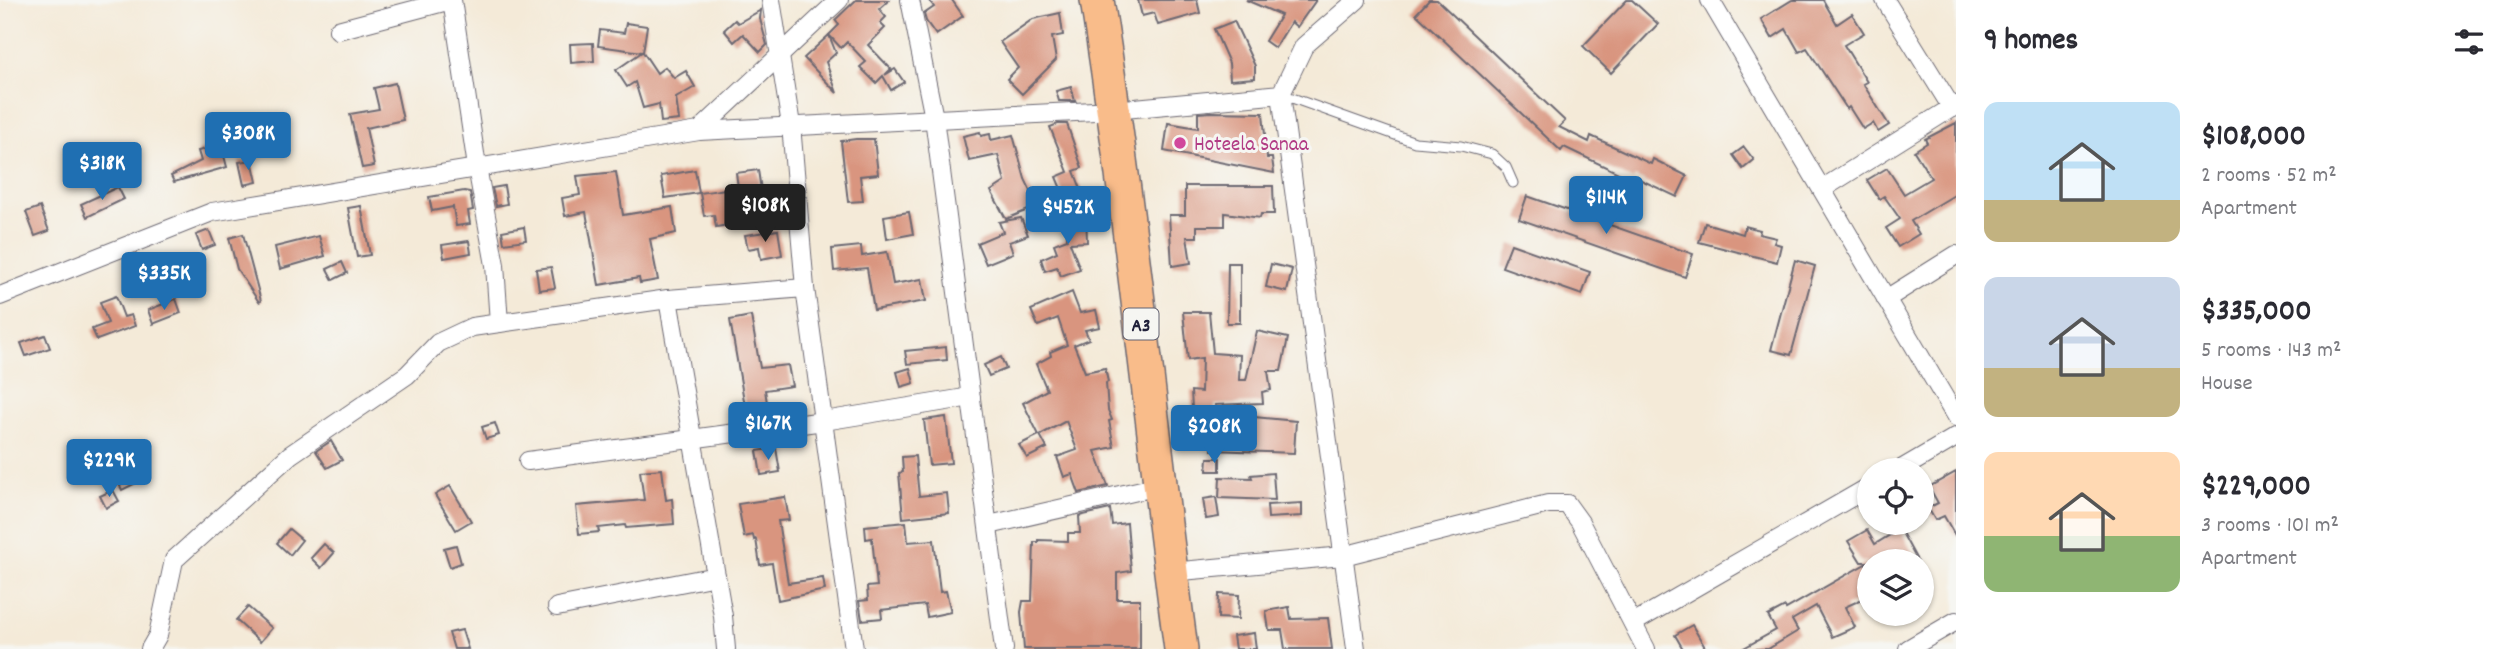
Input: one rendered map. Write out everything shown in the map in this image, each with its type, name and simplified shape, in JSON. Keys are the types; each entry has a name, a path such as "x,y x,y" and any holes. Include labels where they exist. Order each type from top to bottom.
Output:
{"highway":[{"name":"A3","path":"1097,0 1114,110 1181,649"}],"street":[{"path":"338,30 451,0 495,265 499,323"},
{"path":"771,0 791,125 805,288 854,649"},
{"path":"699,131 839,0"},
{"path":"909,0 934,118 1004,649"},
{"path":"1710,0 1956,417"},
{"path":"1822,189 1954,107 1885,0"},
{"path":"1354,1 1304,46 1281,94 1356,649"},
{"path":"0,296 212,212 699,131 1114,110 1281,94"},
{"path":"1886,299 1956,255"},
{"path":"150,649 158,635 174,560 290,455 407,375 438,343 472,327 668,299 805,288"},
{"path":"668,299 723,616 726,649"},
{"path":"528,461 824,421 971,397"},
{"path":"1920,458 1956,437"},
{"path":"989,526 1159,486"},
{"path":"1633,623 1857,494"},
{"path":"1171,572 1343,556 1548,504 1567,504 1580,522 1646,649"},
{"path":"557,607 716,576"},
{"path":"1908,649 1956,621"}],"lane":[{"path":"1281,94 1415,142 1461,146 1492,154 1506,167 1513,183"}],"building":[{"path":"856,0 889,0 879,9 886,17 880,23 885,28 868,45 891,69 885,75 895,69 904,82 891,90 883,76 876,83 860,67 866,62 847,42 841,48 829,35 839,25 835,20"},
{"path":"929,0 952,0 963,16 936,35 924,14 934,7"},
{"path":"1138,0 1197,0 1200,13 1158,25 1154,13 1142,16"},
{"path":"1246,0 1316,0 1297,27 1291,22 1275,48 1265,41 1281,15"},
{"path":"1429,0 1437,0 1565,121 1559,127 1589,142 1591,136 1651,164 1653,159 1687,176 1677,197 1635,177 1633,180 1564,147 1561,151 1416,14"},
{"path":"1627,0 1632,0 1658,24 1611,73 1583,46"},
{"path":"1792,0 1823,0 1837,24 1852,14 1864,33 1844,45 1867,82 1863,84 1889,125 1878,132 1873,123 1863,129 1807,48 1799,52 1786,29 1772,38 1761,19"},
{"path":"761,10 760,19 767,45 760,52 743,34 734,42 724,30 735,20 738,23"},
{"path":"1060,13 1063,35 1052,37 1056,60 1022,94 1007,79 1018,68 1000,42 1033,19"},
{"path":"1234,21 1255,66 1255,78 1230,80 1229,63 1214,29"},
{"path":"626,23 647,26 643,52 657,73 665,67 674,78 686,71 695,87 676,98 679,120 661,122 659,104 643,108 635,82 627,87 616,70 642,52 598,46 600,30 624,33"},
{"path":"829,35 836,53 826,62 837,93 804,58"},
{"path":"593,43 594,61 571,63 570,44"},
{"path":"395,83 403,120 366,128 374,166 362,168 350,114 379,109 374,88"},
{"path":"1071,87 1075,101 1059,101 1056,91"},
{"name":"Hoteela Sanaa","path":"1198,113 1263,113 1267,158 1272,158 1274,173 1164,151 1168,123 1198,128"},
{"path":"1956,123 1956,194 1911,221 1919,234 1898,247 1886,228 1900,219 1884,196 1879,199 1867,180 1887,168 1904,194 1931,178 1914,151 1927,143 1925,139"},
{"path":"1067,124 1082,168 1074,171 1081,189 1064,196 1056,177 1068,172 1050,127"},
{"path":"980,132 981,136 990,134 991,140 1013,135 1025,179 1038,206 1006,219 991,191 1005,182 998,155 969,161 963,136"},
{"path":"874,139 878,174 860,176 863,201 848,202 841,141"},
{"path":"221,145 227,167 174,182 171,176 201,161 198,151"},
{"path":"1744,147 1754,160 1743,169 1733,155"},
{"path":"252,160 257,182 244,185 239,162"},
{"path":"695,170 699,193 665,198 661,176"},
{"path":"758,170 761,190 748,192 753,221 716,227 714,215 704,216 700,193 738,187 736,173"},
{"path":"616,172 623,215 672,207 676,233 650,239 658,280 640,283 639,278 599,285 586,212 565,216 562,198 580,195 577,176"},
{"path":"504,186 507,204 496,206 492,188"},
{"path":"1185,186 1273,186 1274,214 1261,214 1260,218 1225,213 1225,226 1197,226 1197,237 1187,237 1191,263 1172,266 1169,215 1185,215"},
{"path":"118,187 124,199 87,217 81,204"},
{"path":"470,192 473,210 468,211 470,224 456,226 453,207 432,211 429,197"},
{"path":"1527,196 1693,254 1685,277 1519,219"},
{"path":"361,206 370,255 357,257 348,208"},
{"path":"40,207 49,231 35,236 26,212"},
{"path":"909,212 913,234 887,239 884,216"},
{"path":"1086,214 1087,242 1070,243 1080,269 1061,276 1057,267 1045,271 1041,259 1057,252 1054,244 1067,239 1066,215"},
{"path":"1021,218 1028,235 1009,242 1013,253 986,264 977,243 1003,232 999,222"},
{"path":"1705,223 1743,234 1745,226 1760,230 1759,234 1776,238 1774,243 1781,245 1777,262 1699,242"},
{"path":"524,227 526,240 504,243 502,231"},
{"path":"209,230 215,245 202,250 196,235"},
{"path":"778,230 782,255 761,259 759,247 748,249 745,235"},
{"path":"243,234 261,301 259,302 237,269 229,238"},
{"path":"319,236 325,256 280,269 275,247"},
{"path":"469,241 471,253 444,258 442,245"},
{"path":"1511,244 1590,272 1582,295 1502,267"},
{"path":"861,246 862,256 887,252 893,284 922,279 926,301 874,310 867,268 834,271 832,249"},
{"path":"196,256 203,274 187,279 181,262"},
{"path":"1795,260 1815,266 1791,355 1771,350"},
{"path":"342,262 347,273 333,280 327,269"},
{"path":"1228,263 1240,263 1240,323 1227,323"},
{"path":"1271,264 1292,269 1287,292 1266,287"},
{"path":"551,267 555,288 539,290 536,269"},
{"path":"1072,292 1080,313 1096,310 1100,327 1085,330 1089,339 1074,345 1085,372 1105,368 1114,447 1095,451 1108,486 1079,493 1072,474 1064,477 1057,457 1077,450 1066,421 1040,435 1047,448 1027,458 1019,445 1039,435 1023,403 1047,390 1036,364 1051,356 1050,352 1067,345 1058,318 1038,326 1031,310"},
{"path":"116,296 124,317 131,315 135,326 97,340 92,329 108,323 100,302"},
{"path":"176,299 181,313 153,324 148,310"},
{"path":"1183,312 1209,312 1213,353 1240,355 1239,380 1246,380 1257,331 1288,338 1281,371 1268,371 1271,390 1262,392 1263,403 1215,405 1216,424 1193,425 1191,391 1201,392 1202,358 1188,360"},
{"path":"751,316 760,368 788,365 792,386 765,390 768,409 746,412 730,320"},
{"path":"45,335 50,348 26,356 21,343"},
{"path":"946,347 947,360 907,364 905,351"},
{"path":"1001,357 1006,369 989,376 984,365"},
{"path":"910,368 914,383 901,387 897,372"},
{"path":"946,417 951,463 929,465 924,420"},
{"path":"1254,417 1296,421 1294,453 1212,450 1213,433 1253,435"},
{"path":"495,423 499,435 486,439 482,427"},
{"path":"331,441 342,460 327,468 316,451"},
{"path":"776,448 780,472 761,475 757,451"},
{"path":"915,456 919,496 947,493 949,513 903,518 899,473 903,472 902,457"},
{"path":"1208,458 1220,458 1220,471 1207,471"},
{"path":"662,469 666,500 672,499 674,524 626,528 625,525 598,528 599,532 579,534 576,506 644,500 640,471"},
{"path":"132,470 138,482 122,490 116,478"},
{"path":"1956,472 1956,537 1944,516 1934,518 1934,505 1938,503 1934,496 1934,484"},
{"path":"1273,473 1275,500 1219,498 1220,477 1252,478 1251,475"},
{"path":"450,486 471,521 456,530 435,495"},
{"path":"113,490 119,501 106,508 100,496"},
{"path":"785,497 789,520 778,521 788,583 823,578 825,590 778,600 772,563 760,565 756,539 754,540 753,535 744,537 738,504"},
{"path":"1216,497 1219,517 1206,519 1203,499"},
{"path":"1302,503 1302,516 1268,518 1267,505"},
{"path":"1110,509 1112,525 1127,523 1131,571 1117,573 1117,599 1140,599 1140,649 1024,649 1021,612 1023,601 1032,601 1034,542 1068,541 1068,533 1080,533 1079,516"},
{"path":"906,522 908,542 934,540 940,592 946,591 951,612 927,617 925,605 881,610 882,618 862,620 859,601 868,600 867,587 877,586 872,538 866,539 865,526"},
{"path":"289,529 302,540 290,555 277,543"},
{"path":"1858,535 1870,535 1875,544 1890,535 1903,535 1911,549 1857,549 1857,556 1848,541"},
{"path":"324,544 334,553 321,568 311,558"},
{"path":"456,545 461,563 450,567 444,548"},
{"path":"1857,569 1857,602 1845,607 1855,627 1832,637 1816,606 1792,620 1798,631 1768,649 1742,649 1776,630 1768,616 1785,607 1786,609"},
{"path":"1219,594 1239,595 1238,619 1218,618"},
{"path":"248,607 272,628 260,642 236,620"},
{"path":"1289,607 1291,619 1328,618 1332,649 1285,649 1282,630 1269,630 1266,611"},
{"path":"1692,625 1706,649 1683,649 1675,635"},
{"path":"462,630 468,649 454,649 449,633"},
{"path":"1254,633 1256,649 1235,649 1233,636"}],"place":[{"name":"Hoteela Sanaa","path":"1180,143"}]}
